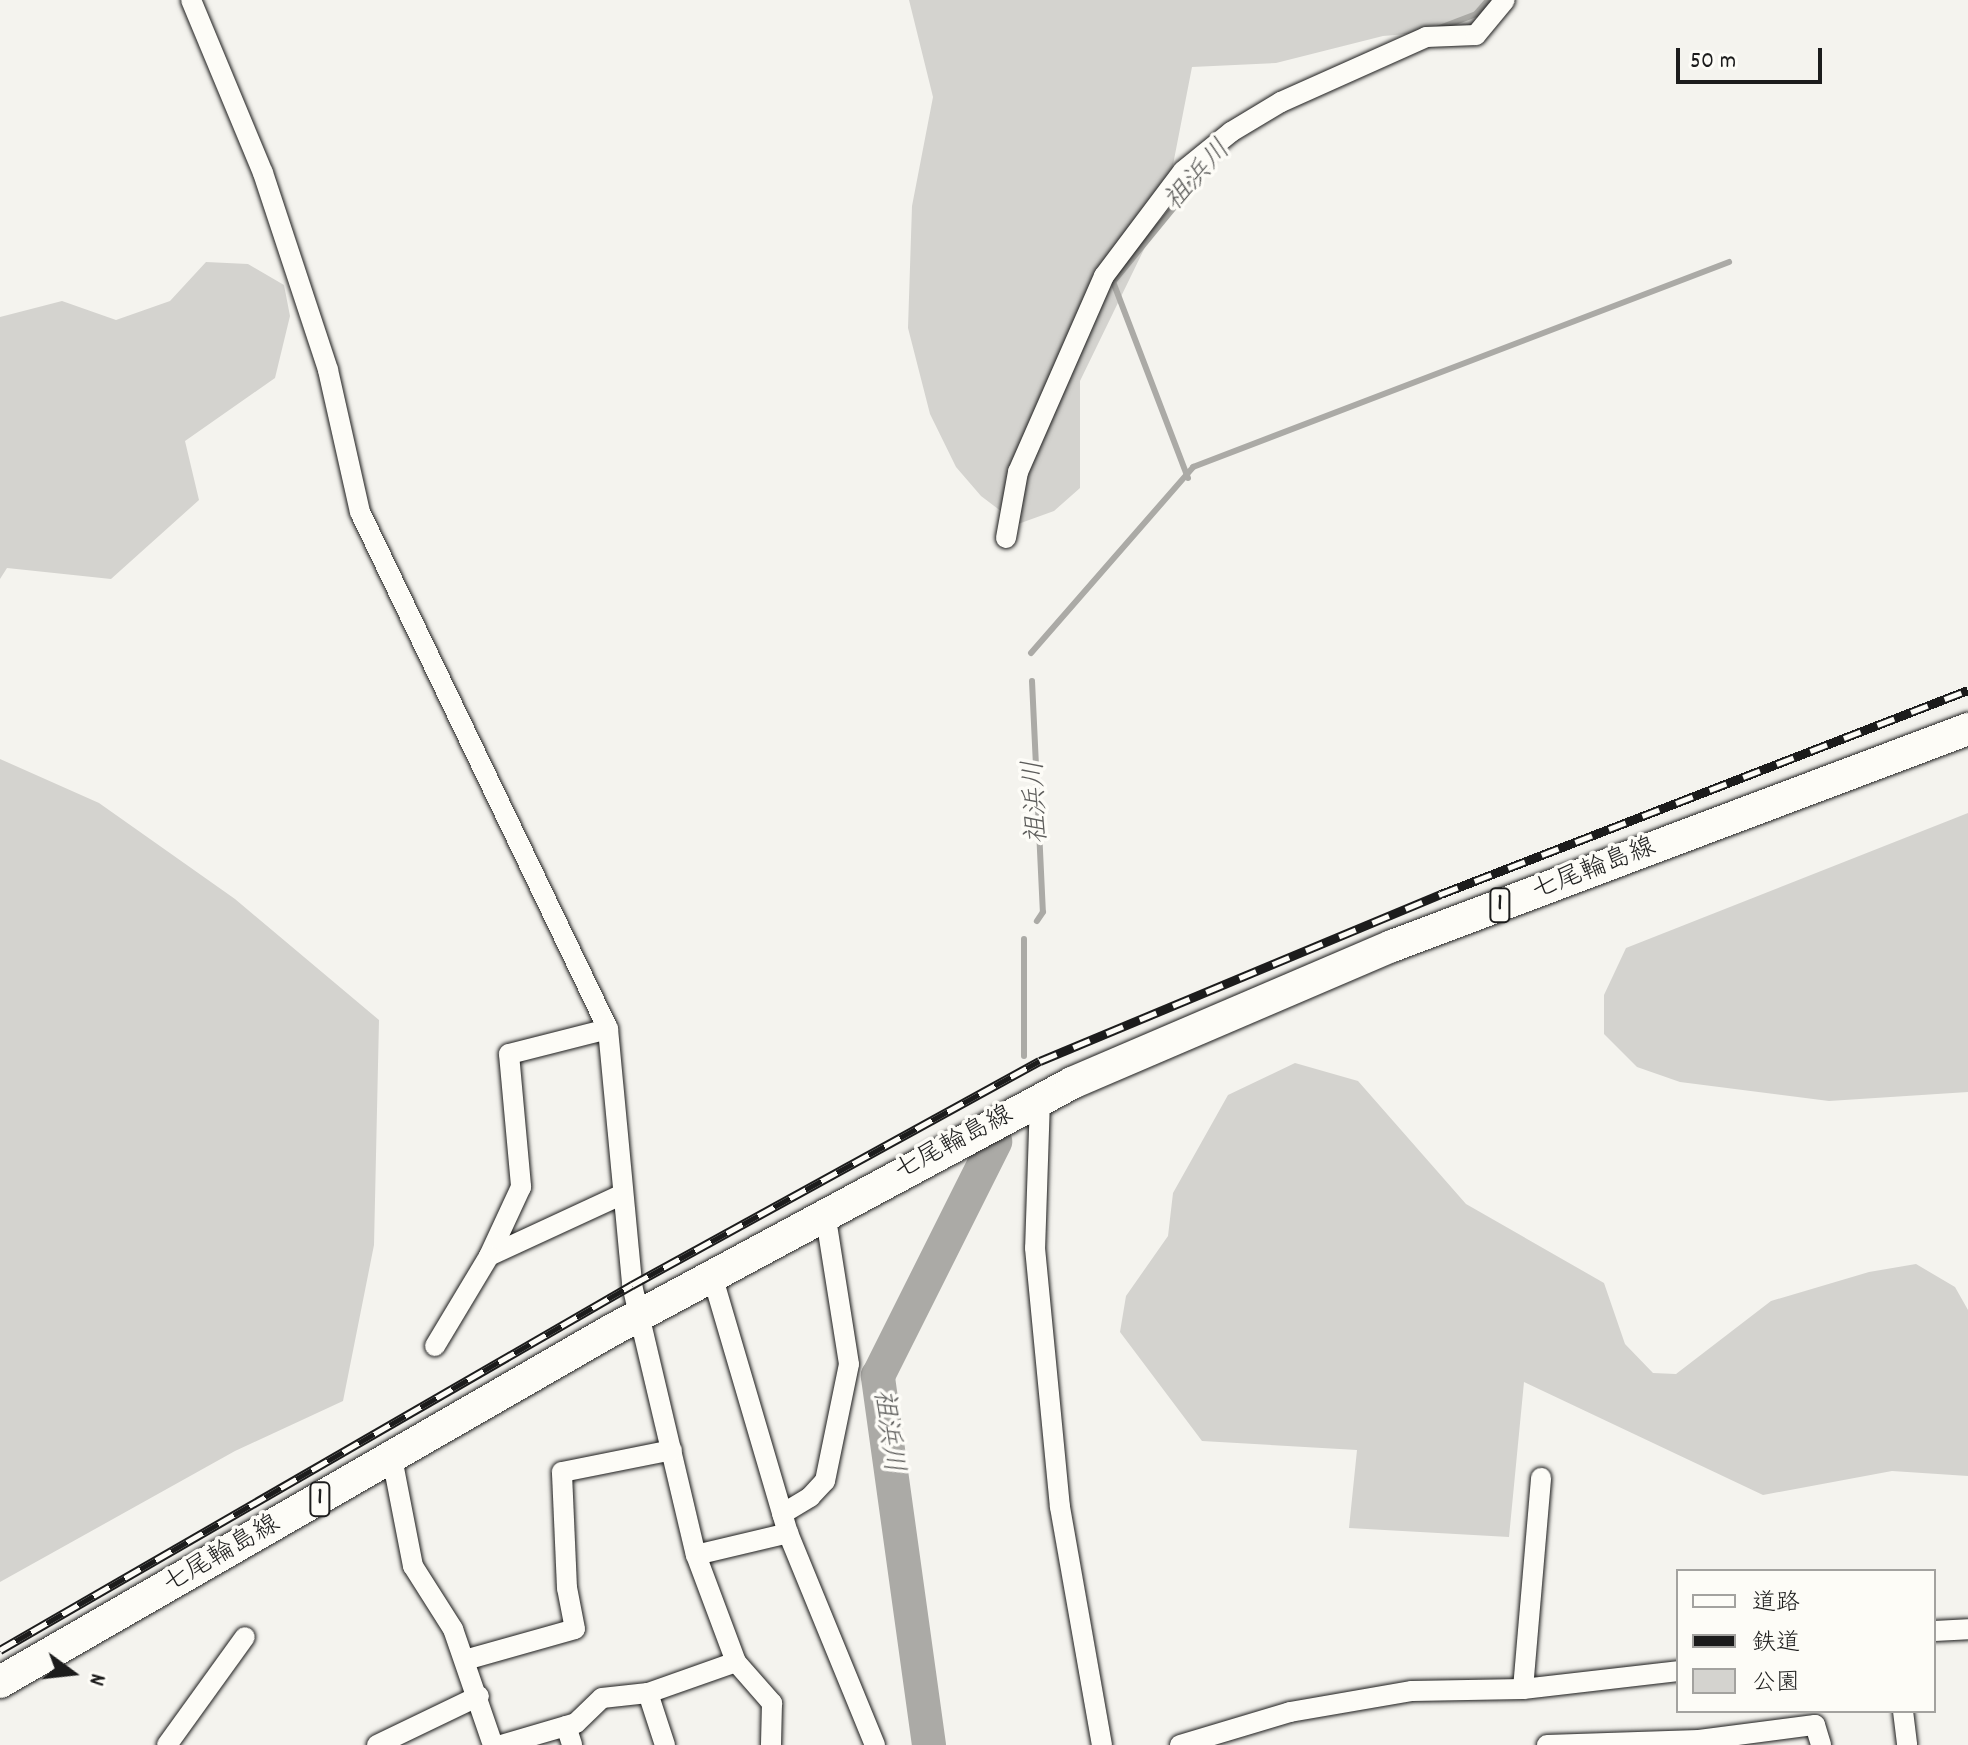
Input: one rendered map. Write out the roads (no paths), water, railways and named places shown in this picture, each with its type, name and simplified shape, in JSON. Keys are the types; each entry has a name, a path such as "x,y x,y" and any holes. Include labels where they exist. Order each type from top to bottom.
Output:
{"main road":[{"name":"七尾輪島線","path":"0,1682 639,1315 1040,1100 1392,946 1968,729"}],"street":[{"path":"191,0 263,173 328,370 360,512 608,1029 621,1195 639,1315 696,1555 736,1662 772,1703 771,1745"},
{"path":"1006,538 1018,472 1104,276 1183,171 1231,132 1281,102 1426,37 1476,35 1505,0"},
{"path":"435,1346 489,1256 521,1187 509,1054 608,1029"},
{"path":"1040,1100 1035,1248 1060,1507 1102,1745"},
{"path":"489,1256 621,1195"},
{"path":"696,1555 785,1524 825,1481 849,1364 825,1213"},
{"path":"712,1275 785,1524 875,1745"},
{"path":"465,1660 575,1629 567,1588 562,1472 672,1450"},
{"path":"392,1458 413,1566 453,1629 479,1696 493,1745"},
{"path":"1523,1689 1541,1478"},
{"path":"1936,1631 1968,1629"},
{"path":"167,1745 245,1637"},
{"path":"501,1745 569,1735 602,1698 648,1693 736,1662"},
{"path":"1180,1745 1290,1712 1412,1691 1523,1689 1676,1671"},
{"path":"648,1693 665,1745"},
{"path":"377,1745 479,1696"},
{"path":"1903,1713 1907,1745"},
{"path":"1547,1745 1699,1740 1815,1725 1821,1745"}],"waterway":[{"name":"祖浜川","path":"1437,29 1476,14 1488,0"},
{"name":"祖浜川","path":"1188,478 1113,282 1216,156"},
{"name":"祖浜川","path":"1031,653 1193,467 1729,262"},
{"name":"祖浜川","path":"1032,681 1043,912 1037,921"},
{"name":"祖浜川","path":"1024,939 1024,1056"},
{"name":"祖浜川","path":"929,1745 878,1376 995,1142"}],"railway":[{"path":"0,1650 632,1285 1040,1061 1441,894 1968,690"}]}
